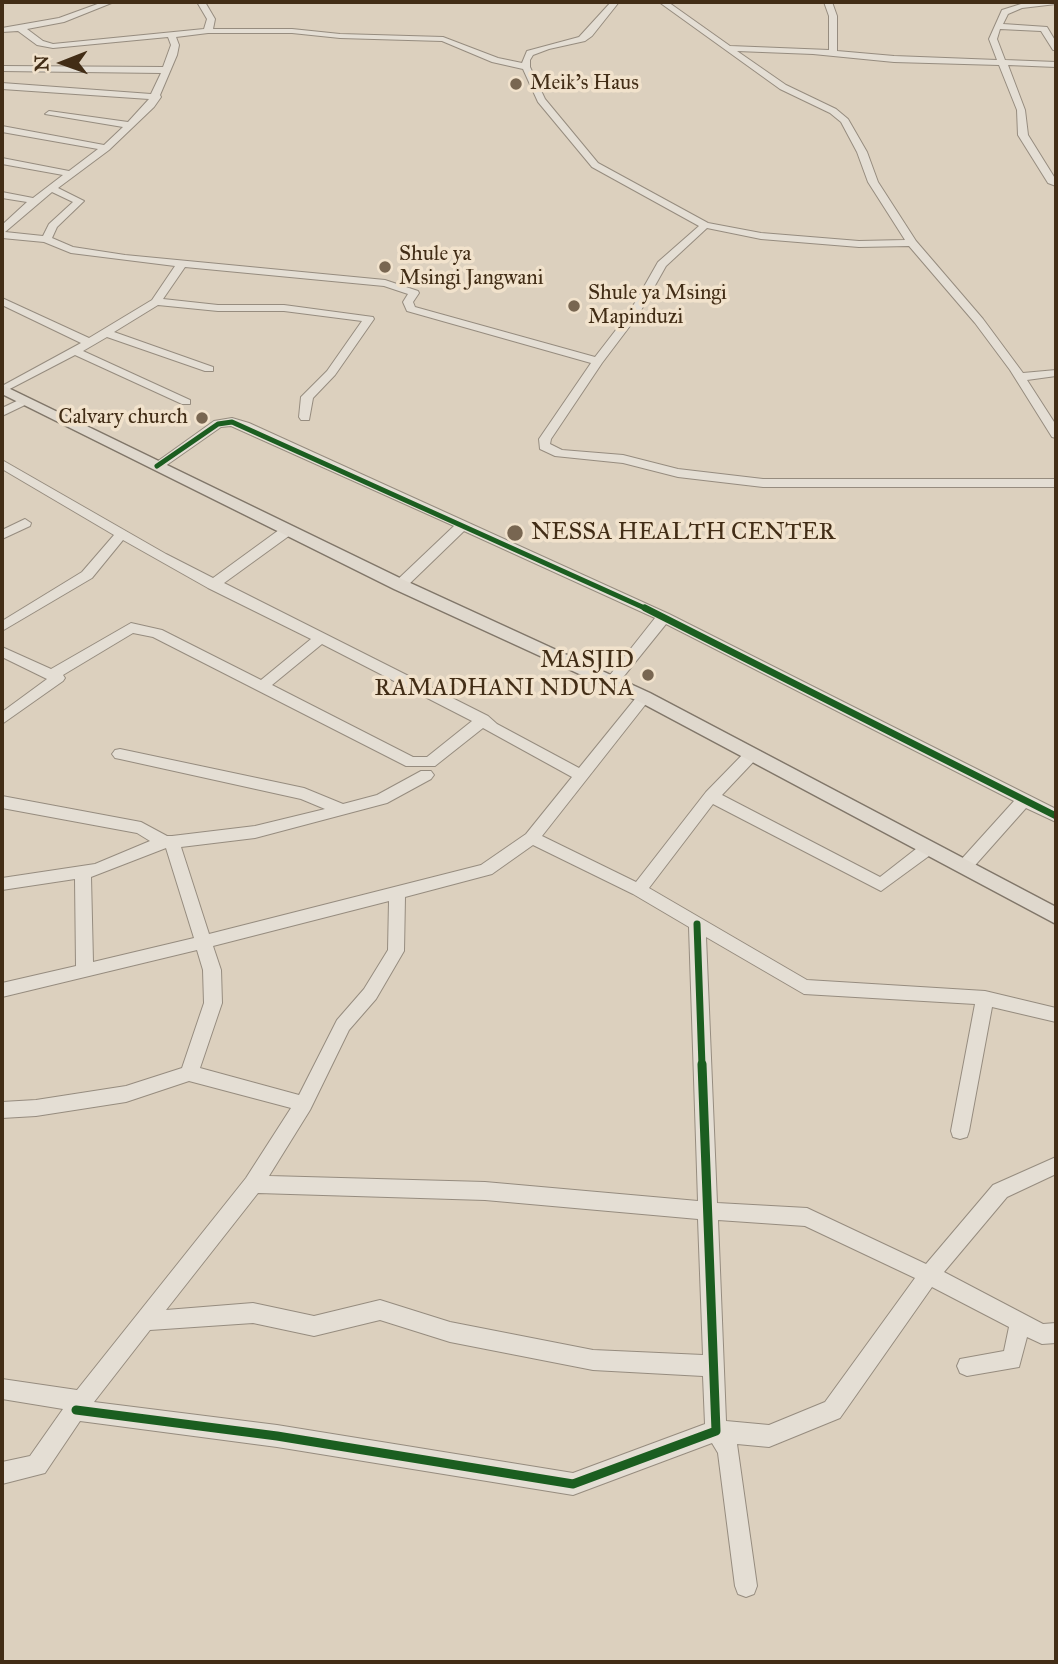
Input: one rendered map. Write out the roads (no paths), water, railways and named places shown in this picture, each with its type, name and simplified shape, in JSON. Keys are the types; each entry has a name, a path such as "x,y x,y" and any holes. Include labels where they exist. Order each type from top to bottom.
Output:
{"main road":[{"path":"2,390 400,585 644,697 1056,916"}],"street":[{"path":"2,30 61,20 97,3 110,2"},
{"path":"201,2 211,19 208,31"},
{"path":"615,2 589,34 582,39 530,53 526,67 541,100 595,165 705,225 775,237 859,244 912,243"},
{"path":"663,2 783,87 839,115 862,152 873,182 912,243 979,321 1020,377 1056,434"},
{"path":"828,2 833,16 832,52"},
{"path":"1056,2 1005,12 993,39 1021,110 1023,135 1045,173 1056,183"},
{"path":"998,26 1044,29 1056,48"},
{"path":"20,28 40,43 53,46 208,31 292,31 340,36 436,38 495,60 526,67"},
{"path":"2,233 35,201 106,148 132,125 157,97 175,45 171,36"},
{"path":"727,48 832,52 894,59 1056,64"},
{"path":"2,68 166,70"},
{"path":"2,86 157,97"},
{"path":"49,114 132,125"},
{"path":"2,129 106,148"},
{"path":"2,161 71,174"},
{"path":"46,239 53,226 79,201 51,188"},
{"path":"2,195 35,201"},
{"path":"705,225 662,264 634,314 598,361 545,439 544,446 559,453 623,459 678,473 763,482 1056,483"},
{"path":"2,233 46,239 71,250 181,265 270,274 336,277 407,288 414,293 408,302 411,309 598,361"},
{"path":"2,390 107,333 156,302 181,265"},
{"path":"156,302 218,308 284,308 369,319 331,373 307,397 305,417"},
{"path":"5,305 88,342"},
{"path":"107,333 209,369"},
{"path":"75,351 186,402"},
{"path":"1020,377 1056,373"},
{"path":"2,413 23,402"},
{"path":"157,466 218,424 232,422 246,426 664,617 1056,816"},
{"path":"2,464 213,585 483,720 492,729 582,776"},
{"path":"2,535 24,523"},
{"path":"400,585 463,524"},
{"path":"213,585 288,530"},
{"path":"2,627 87,575 121,534"},
{"path":"611,683 664,617"},
{"path":"58,678 55,673 131,628 157,633 411,762 430,762 483,720"},
{"path":"261,687 320,639"},
{"path":"2,652 58,678"},
{"path":"2,719 58,678"},
{"path":"2,989 486,870 532,838 644,697"},
{"path":"120,754 304,794 339,809"},
{"path":"639,890 711,796 752,754"},
{"path":"2,884 97,870 168,842 255,832 382,799 426,775"},
{"path":"711,796 881,885 928,849"},
{"path":"964,867 1024,800"},
{"path":"2,803 141,828 168,842 212,970 213,1003 188,1073"},
{"path":"532,838 639,890 804,987 985,998 1056,1015"},
{"path":"83,872 85,970"},
{"path":"2,1473 37,1465 78,1406 253,1184 304,1104 343,1025 370,994 396,951 397,892"},
{"path":"697,924 716,1431 728,1449 746,1586"},
{"path":"960,1131 985,998"},
{"path":"2,1110 36,1108 127,1094 188,1073 304,1104"},
{"path":"2,1389 78,1406 573,1484 716,1431 769,1436 832,1410 929,1275 1000,1191 1056,1165"},
{"path":"253,1184 485,1191 807,1217 929,1275 1042,1334 1056,1333"},
{"path":"144,1321 253,1313 314,1326 380,1310 450,1332 593,1360 714,1366"},
{"path":"967,1366 1012,1360 1020,1322"}],"place":[{"name":"Meik's Haus","path":"516,84"},
{"name":"Shule ya Msingi Jangwani","path":"385,267"},
{"name":"Shule ya Msingi Mapinduzi","path":"574,306"},
{"name":"Calvary church","path":"202,418"},
{"name":"NESSA HEALTH CENTER","path":"515,533"},
{"name":"MASJID RAMADHANI NDUNA","path":"648,675"}]}
